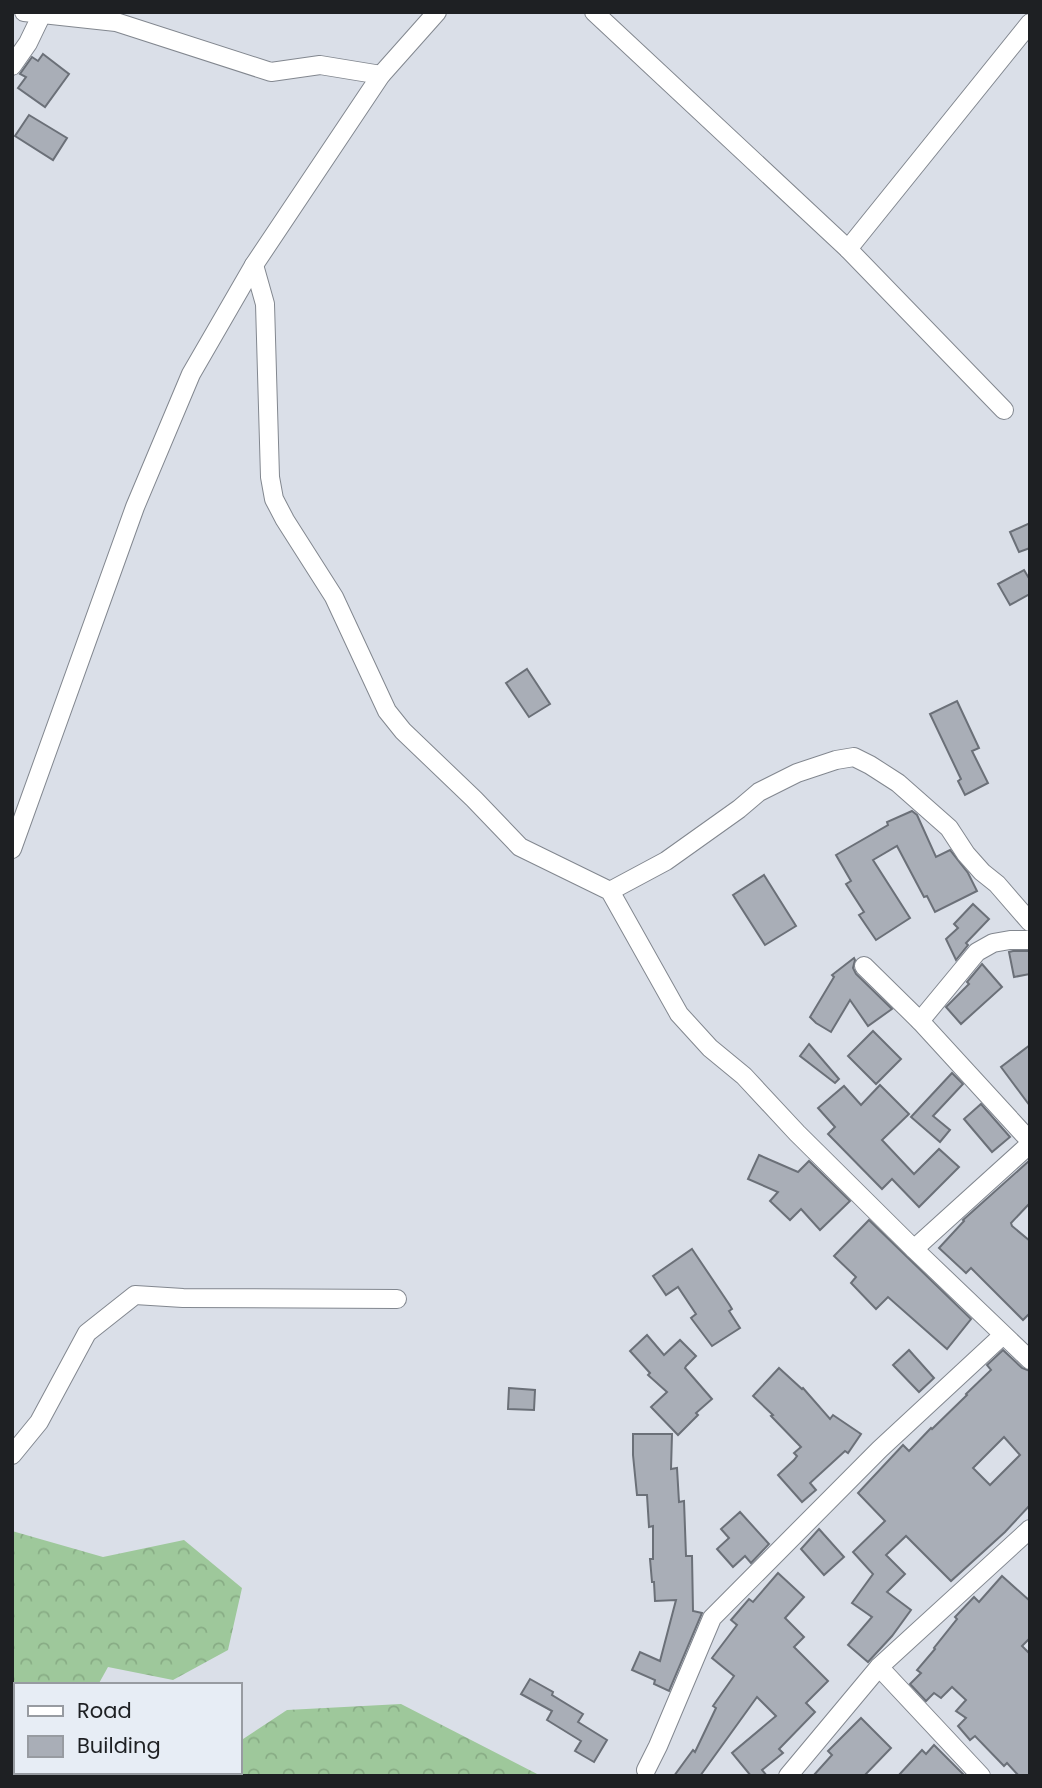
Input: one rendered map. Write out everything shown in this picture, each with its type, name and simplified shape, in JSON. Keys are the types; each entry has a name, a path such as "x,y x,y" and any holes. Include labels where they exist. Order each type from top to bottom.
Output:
{"street":[{"path":"12,849 135,507 191,374 254,265 381,75 437,12"},
{"path":"594,12 848,249 1004,410"},
{"path":"12,66 28,43 33,13 116,17 271,72 320,65 381,75"},
{"path":"848,249 1030,23"},
{"path":"254,265 265,304 270,477 274,499 334,597 387,711 403,731 520,847 610,891 679,1014 710,1048 744,1076 797,1133 1030,1360"},
{"path":"610,891 666,862 759,792 797,773 836,760 855,757 898,783 949,828 974,863 997,884 1030,922"},
{"path":"920,1021 977,952 993,943 1030,940"},
{"path":"864,966 920,1021 1030,1143 914,1249"},
{"path":"12,1455 39,1422 87,1333 135,1295 397,1300"},
{"path":"646,1770 712,1618 880,1449 1003,1335"},
{"path":"788,1776 878,1667 1030,1529"},
{"path":"878,1667 981,1776"}],"green space":[{"path":"12,1531 103,1557 184,1540 242,1588 228,1650 173,1680 108,1667 99,1683 14,1683 14,1774 101,1776 12,1776"},
{"path":"401,1704 541,1776 215,1776 242,1774 242,1740 287,1710"}],"building":[{"path":"43,54 69,74 45,107 18,88 26,77 20,74 32,57 38,61"},
{"path":"29,115 67,138 53,160 15,136"},
{"path":"1030,523 1030,548 1019,552 1010,532"},
{"path":"1024,570 1030,580 1030,594 1010,605 998,584"},
{"path":"527,669 550,704 529,717 506,683"},
{"path":"957,701 979,748 972,751 988,783 965,795 958,781 961,779 930,714"},
{"path":"912,811 917,815 936,857 950,850 968,873 977,891 935,912 897,846 873,860 910,918 876,940 859,915 864,912 846,884 851,881 836,855 888,825 887,822"},
{"path":"764,875 796,926 765,945 733,895"},
{"path":"973,904 989,919 966,943 968,945 956,960 946,939 958,928 954,924"},
{"path":"1030,951 1030,974 1014,977 1009,952"},
{"path":"854,958 853,968 856,974 892,1009 868,1026 850,1000 831,1032 810,1017 834,977 832,975"},
{"path":"982,964 1002,987 961,1024 946,1007 969,984 967,982"},
{"path":"873,1031 901,1059 876,1084 848,1056"},
{"path":"809,1044 839,1079 835,1083 800,1056"},
{"path":"1030,1045 1030,1106 1001,1067"},
{"path":"952,1073 963,1084 933,1116 950,1130 940,1142 911,1117"},
{"path":"880,1085 909,1114 882,1140 914,1174 939,1149 959,1167 919,1207 892,1179 882,1189 828,1134 835,1127 818,1108 844,1086 861,1105"},
{"path":"981,1104 1010,1137 992,1152 964,1119"},
{"path":"759,1155 798,1172 809,1161 850,1201 820,1230 801,1209 790,1220 770,1201 778,1192 748,1179"},
{"path":"1030,1160 1030,1203 1011,1223 1030,1241 1030,1313 1023,1320 971,1268 966,1273 939,1248 963,1220"},
{"path":"869,1220 971,1319 947,1349 888,1297 876,1309 851,1283 856,1277 834,1256"},
{"path":"692,1249 729,1304 732,1309 729,1311 740,1328 712,1346 691,1318 696,1314 678,1287 666,1295 653,1276"},
{"path":"647,1335 664,1355 680,1340 696,1356 685,1368 712,1399 678,1435 651,1407 667,1392 648,1375 650,1373 630,1351"},
{"path":"909,1350 934,1378 919,1392 893,1365"},
{"path":"1003,1350 1022,1368 1030,1371 1030,1505 1005,1532 951,1581 906,1536 886,1555 905,1574 887,1592 911,1610 868,1662 848,1645 872,1617 852,1603 873,1574 853,1552 885,1521 858,1493 903,1445 909,1451 967,1395 991,1370 987,1365","holes":["1004,1437 1020,1455 990,1485 973,1468"]},
{"path":"779,1368 803,1388 830,1419 833,1415 861,1434 848,1453 845,1451 810,1483 816,1490 802,1502 778,1475 794,1460 797,1456 794,1453 801,1447 753,1396"},
{"path":"509,1388 535,1390 534,1410 508,1409"},
{"path":"633,1434 672,1434 671,1469 677,1468 679,1502 684,1501 686,1556 692,1556 693,1611 702,1613 669,1691 654,1684 655,1680 632,1670 640,1652 660,1661 676,1600 655,1601 650,1559 653,1559 653,1526 649,1527 647,1495 637,1495"},
{"path":"740,1512 769,1544 751,1563 745,1556 733,1567 717,1549 729,1538 721,1529"},
{"path":"819,1529 844,1557 824,1575 801,1549"},
{"path":"778,1573 804,1597 785,1618 804,1637 794,1647 828,1681 806,1703 815,1712 779,1749 783,1753 762,1770 767,1776 751,1776 732,1753 776,1716 757,1697 700,1776 674,1776 693,1750 695,1752 716,1708 713,1706 734,1676 712,1658 737,1625 731,1620 749,1599 753,1602"},
{"path":"1002,1576 1030,1601 1030,1638 1022,1646 1030,1654 1030,1776 1019,1776 1007,1763 1004,1766 975,1736 970,1740 958,1726 966,1718 956,1711 966,1700 952,1687 941,1698 934,1693 926,1701 910,1684 921,1673 917,1670 957,1619 955,1617 974,1597 979,1602"},
{"path":"530,1679 583,1714 578,1722 607,1740 594,1762 575,1751 581,1741 547,1720 552,1711 521,1694"},
{"path":"861,1718 891,1748 864,1776 813,1776 832,1755 828,1751"},
{"path":"934,1745 965,1776 898,1776 922,1750 926,1754"}]}
